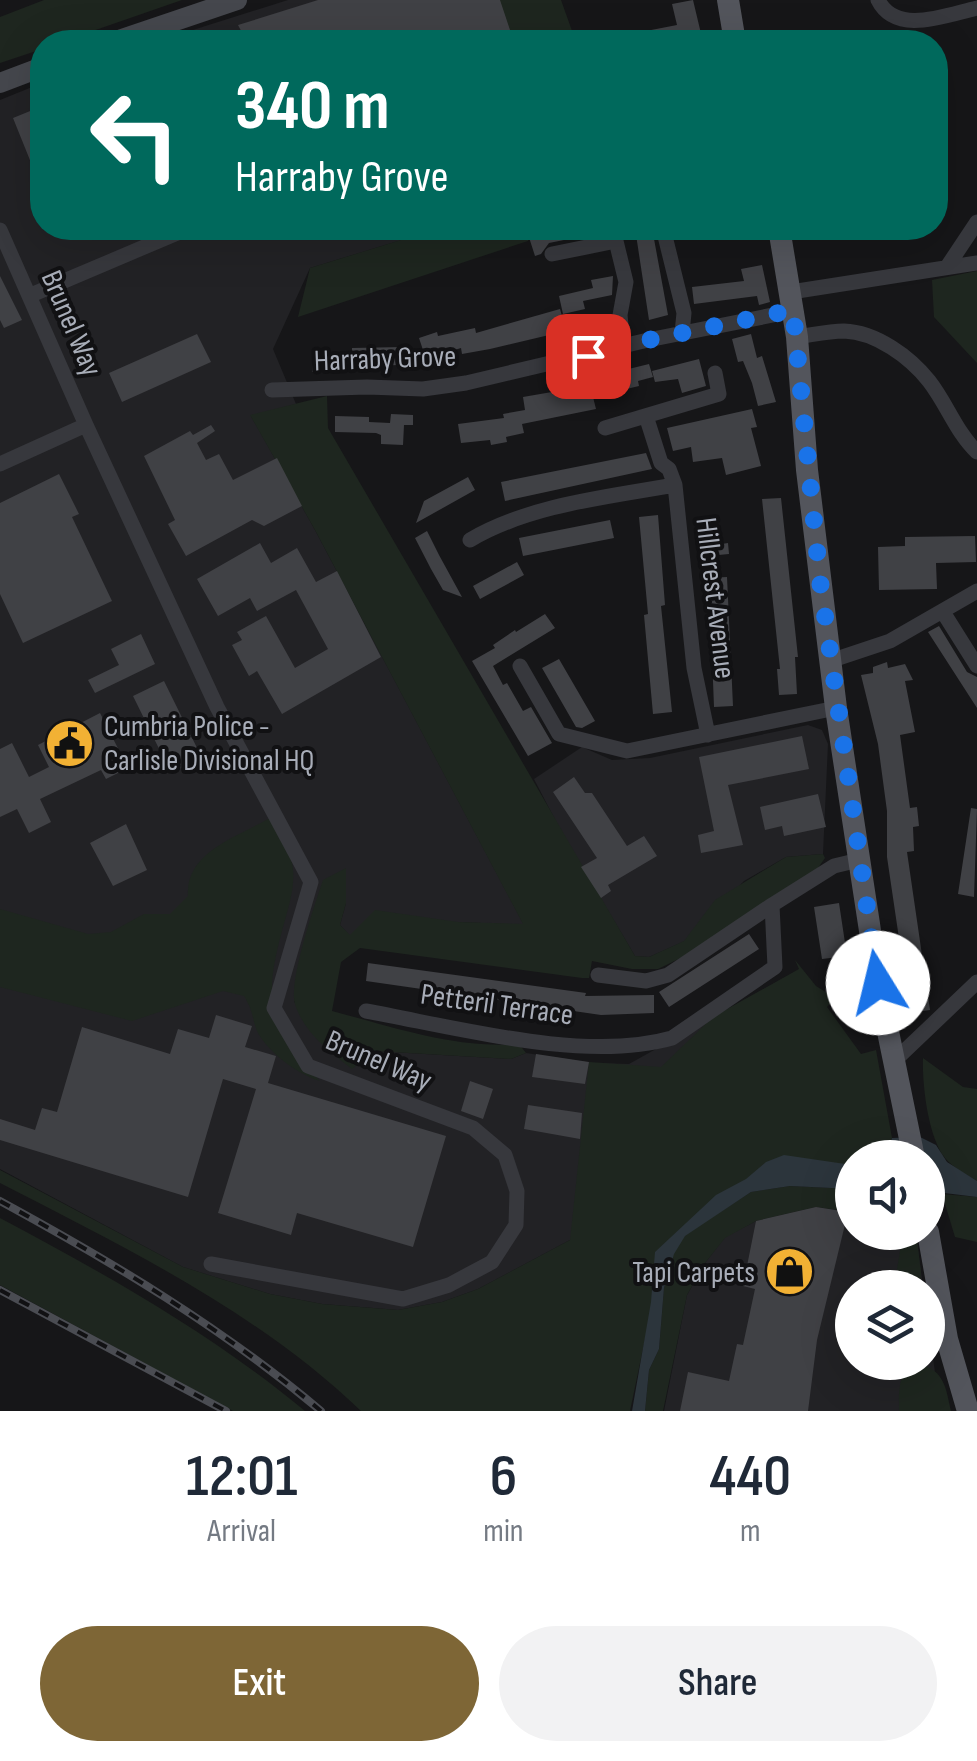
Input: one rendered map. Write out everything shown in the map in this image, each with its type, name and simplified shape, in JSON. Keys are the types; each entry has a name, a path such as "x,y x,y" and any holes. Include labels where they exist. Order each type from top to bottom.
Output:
{"main road":[{"path":"728,0 734,30"},
{"path":"781,240 797,337 836,708 893,1062 911,1140"},
{"path":"931,1250 947,1339 968,1411"}],"street":[{"path":"149,30 238,0"},
{"path":"878,0 883,10 908,22 977,8"},
{"path":"0,83 30,72"},
{"path":"948,268 977,222"},
{"name":"Brunel Way","path":"0,230 217,707 311,882 274,1008 308,1066 473,1128 505,1154 517,1190 516,1225 492,1262 449,1285 403,1299 211,1264"},
{"path":"31,295 160,240"},
{"path":"552,254 616,240 626,282 620,315 624,346"},
{"path":"666,240 684,313 682,333"},
{"name":"Harraby Grove","path":"272,390 367,386 423,389 536,368 682,333 792,301 977,262"},
{"path":"797,337 845,331 871,337 896,350 928,380 977,452"},
{"path":"605,428 719,394 715,373"},
{"name":"Hillcrest Avenue","path":"646,416 660,463 669,469 674,486 694,668 708,735"},
{"path":"0,464 86,425"},
{"path":"470,540 497,524 604,497 674,486"},
{"path":"830,660 890,642 977,590"},
{"path":"944,612 977,666"},
{"path":"520,666 559,734 627,752 836,708"},
{"name":"Petteril Terrace","path":"598,974 646,981 668,975 834,866 859,860"},
{"name":"Petteril Terrace","path":"366,1012 555,1045 656,1043 672,1038 775,967 772,905"},
{"path":"893,1062 977,982"}],"shaded area":[{"path":"44,0 182,0 96,30 30,30 30,53 0,63 0,17"},
{"path":"288,0 496,0 505,30 193,30"},
{"path":"497,0 561,0 572,30 506,30"},
{"path":"30,88 30,240 402,240 310,268 273,349 296,404 251,416 524,925 458,922 350,936 340,925 346,903 294,1002 374,1051 511,1059 526,1053 629,1064 800,969 839,1058 855,1109 570,1240 478,1289 442,1302 398,1310 322,1304 270,1294 183,1267 0,1169 0,100"},
{"path":"401,240 528,240 298,317 310,268"},
{"path":"977,271 977,363 934,317 932,280"},
{"path":"327,396 328,428 635,956 649,957 684,941 715,900 786,857 823,854 825,858 773,913 658,969 632,969 592,961 589,978 582,978 360,948 341,962 332,1011 448,1040 519,1044 526,1053 511,1059 375,1051 352,1069 311,1033 295,1004 299,961 323,880 346,868 346,903 340,925 350,935 375,910 458,922 523,924 250,415"},
{"path":"808,725 822,730 828,744 823,854 786,857 744,881 685,941 649,957 635,956 534,779 582,747 612,760 650,758"},
{"path":"270,818 293,867 291,898 273,970 274,1007 288,1042 320,1081 294,1068 269,1048 258,1033 244,996 223,991 132,1021 0,987 0,909 88,934 111,932 144,914 170,914 188,896 189,881 204,857"},
{"path":"795,960 816,986 835,998 827,1007 861,1054 876,1050 892,1138 835,1140 835,1166 773,1168 692,1230 751,1192 790,1186 835,1188 835,1210 816,1207 756,1221 725,1238 705,1263 687,1295 663,1411 645,1411 649,1370 659,1349 669,1272 654,1296 630,1411 361,1411 321,1375 235,1312 0,1183 0,1170 183,1267 270,1294 322,1304 398,1310 442,1302 478,1289 570,1240 589,1062 661,1067 713,1017 799,969"},
{"path":"923,1058 963,1087 977,1089 977,1181 945,1158 945,1140 935,1140"},
{"path":"920,1137 926,1140 891,1140"},
{"path":"784,1155 835,1162 835,1188 790,1186 751,1192 685,1236 674,1254 664,1288 659,1349 649,1370 645,1411 632,1411 651,1302 655,1252 716,1195 746,1179 766,1162"},
{"path":"945,1159 977,1181 977,1197 945,1193"},
{"path":"945,1194 977,1197 977,1242 955,1237"},
{"path":"816,1207 835,1210 835,1250 918,1250 921,1270 835,1270 835,1380 936,1380 940,1411 664,1411 687,1295 725,1237 756,1221"},
{"path":"0,1218 195,1331 305,1411 233,1411 0,1285"},
{"path":"900,1250 918,1250 921,1270 897,1270"},
{"path":"902,1380 941,1380 951,1411 899,1411"}],"building":[{"path":"318,0 500,0 510,30 241,30 238,25"},
{"path":"693,0 700,30 651,30 677,25 672,4"},
{"path":"30,111 30,160 13,118"},
{"path":"530,240 564,240 549,243 535,256"},
{"path":"637,240 654,240 668,315 649,320"},
{"path":"762,265 770,302 759,305 757,296 694,304 692,287 744,281 741,269"},
{"path":"0,276 22,320 4,328 0,320"},
{"path":"613,276 612,295 583,301 585,309 563,314 559,296 593,288 591,280"},
{"path":"560,309 566,331 490,349 462,354 461,348 426,359 419,338 475,328 476,333"},
{"path":"197,334 211,362 122,402 109,373"},
{"path":"751,334 776,402 758,406 743,361 738,362 732,339"},
{"path":"404,347 404,365 344,366 344,371 312,372 312,354"},
{"path":"699,359 706,386 682,393 678,379 655,382 652,371"},
{"path":"649,364 653,377 638,381 639,386 593,397 596,409 522,424 524,433 506,437 507,442 461,443 458,424 504,418 503,414 525,410 523,397 598,384 596,377"},
{"path":"752,409 757,427 751,428 761,466 726,475 722,458 693,462 691,447 673,451 667,428"},
{"path":"391,414 413,415 413,425 404,425 403,445 381,444 381,435 376,433 335,432 335,416 369,417 369,422 390,423"},
{"path":"211,425 215,431 197,443 206,460 219,454 233,480 277,458 302,506 264,526 252,520 186,556 168,524 175,520 144,456 190,431 193,435"},
{"path":"646,453 652,469 505,501 501,482"},
{"path":"59,474 79,514 72,517 112,601 23,643 0,594 0,503"},
{"path":"468,477 475,490 416,523 424,501"},
{"path":"781,498 798,657 797,694 779,695 780,669 762,499"},
{"path":"658,515 665,605 661,606 672,712 653,714 639,517"},
{"path":"610,520 614,538 523,556 519,538"},
{"path":"719,524 722,544 728,543 729,554 708,556 704,526"},
{"path":"427,531 462,597 443,590 431,569 415,538"},
{"path":"975,536 976,562 936,563 937,589 879,590 878,547 905,546 905,537"},
{"path":"260,543 271,563 297,548 316,582 337,571 381,657 282,714 257,671 249,676 232,645 242,640 237,632 266,616 295,668 328,649 296,590 257,611 250,598 218,616 197,579"},
{"path":"517,562 524,575 480,599 473,586"},
{"path":"727,577 733,706 714,707 709,578"},
{"path":"545,614 555,628 493,666 523,711 531,707 552,743 528,756 472,661"},
{"path":"939,626 967,672 977,677 977,708 928,632"},
{"path":"141,634 155,664 95,693 88,680 119,665 111,649"},
{"path":"559,659 595,721 582,728 576,727 542,668"},
{"path":"887,662 888,668 905,664 913,680 905,681 915,732 900,735 910,808 917,807 919,826 913,827 914,851 907,852 930,1010 910,1013 887,857 887,811 878,744 861,675 873,673 873,667"},
{"path":"164,681 202,758 171,773 133,696"},
{"path":"100,713 128,768 106,779 101,770 40,799 51,822 29,833 17,809 0,817 0,749 12,743 29,777 49,767 38,745"},
{"path":"802,736 809,769 728,785 743,845 701,853 698,835 714,831 699,757"},
{"path":"574,777 585,793 592,793 627,846 644,836 657,856 608,885 611,891 601,898 581,867 597,858 553,792"},
{"path":"818,794 826,827 784,836 782,826 765,830 760,807"},
{"path":"971,808 977,809 974,897 958,894"},
{"path":"126,824 147,870 113,886 90,843"},
{"path":"839,903 847,956 822,959 814,907"},
{"path":"749,934 759,949 669,1007 659,992"},
{"path":"368,963 586,993 585,996 654,995 654,1013 601,1015 366,981"},
{"path":"216,1015 252,1026 245,1047 276,1056 268,1083 446,1136 413,1247 297,1213 291,1235 218,1213 256,1089 223,1079 188,1197 0,1140 0,1119 35,1130 42,1108 57,1112 82,1027 170,1054 178,1029 209,1038"},
{"path":"536,1054 589,1062 585,1084 532,1077"},
{"path":"470,1081 493,1089 483,1119 461,1111"},
{"path":"528,1105 582,1113 580,1139 524,1129"},
{"path":"816,1207 835,1210 835,1250 839,1250 817,1340 808,1411 680,1411 688,1372 729,1381 737,1344 743,1345 755,1289 743,1286 756,1221"}],"railway":[{"path":"0,1201 166,1298 245,1351 321,1411"},
{"path":"0,1290 226,1411"}],"place":[{"name":"Cumbria Police - Carlisle Divisional HQ","path":"69,743"},
{"name":"Tapi Carpets","path":"790,1272"}],"route":[{"path":"588,356 793,310 836,708 878,983"}]}
